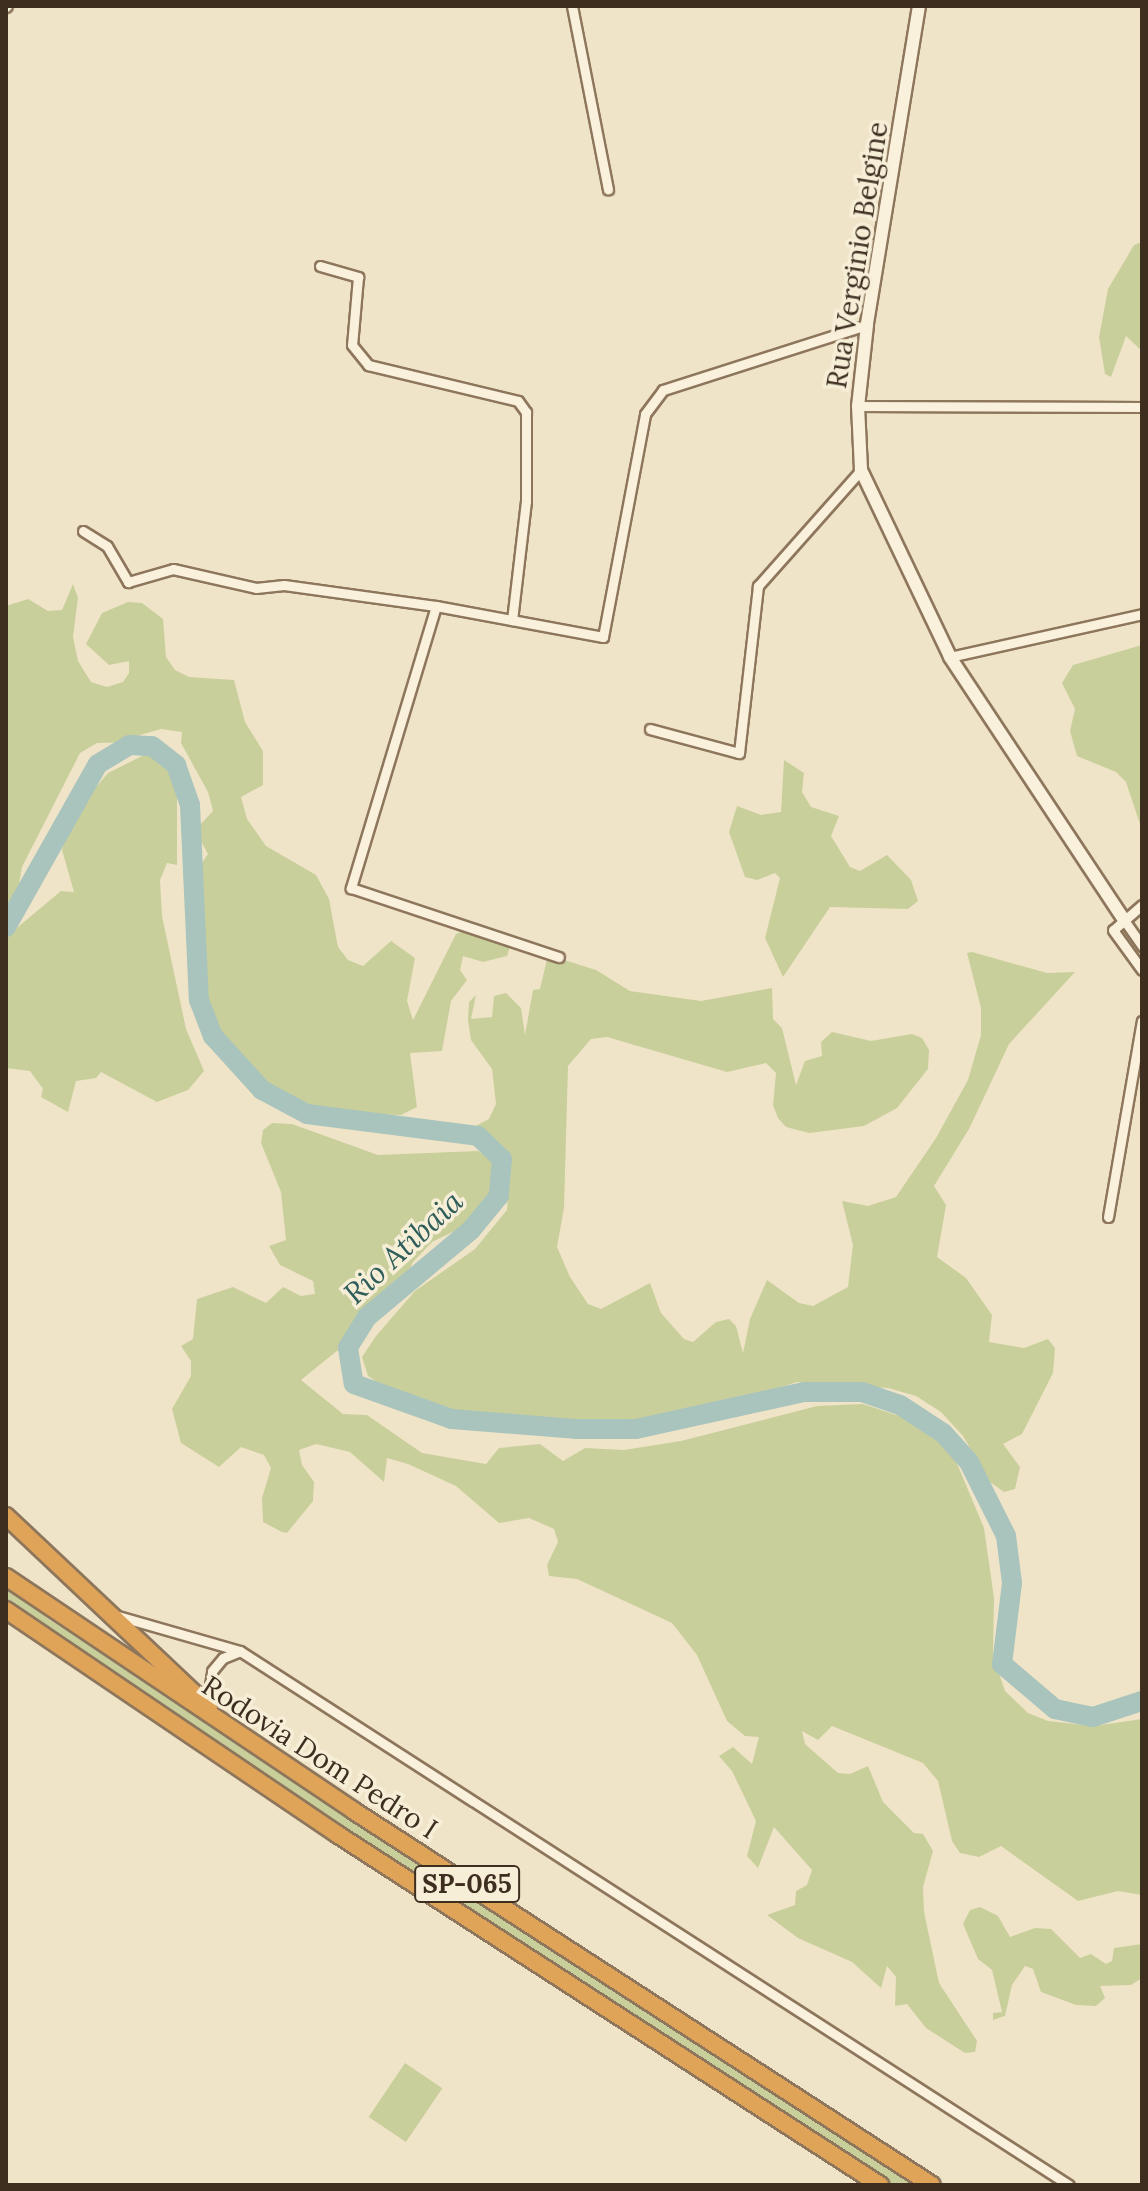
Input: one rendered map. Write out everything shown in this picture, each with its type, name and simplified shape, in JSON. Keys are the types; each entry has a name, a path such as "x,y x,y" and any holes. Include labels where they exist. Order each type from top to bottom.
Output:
{"highway":[{"path":"6,1516 115,1615 207,1706 276,1760"},
{"name":"Rodovia Dom Pedro I","path":"6,1577 276,1760 932,2185"},
{"name":"Rodovia Dom Pedro I","path":"6,1610 337,1834 880,2185"}],"street":[{"path":"572,6 608,190"},
{"name":"Rua Verginio Belgine","path":"919,6 867,325 858,406 861,470 950,657 1124,920"},
{"path":"320,266 358,277 352,345 368,365 518,401 526,412 526,501 512,620"},
{"path":"83,531 107,546 128,582 173,569 256,588 284,585 436,606 603,637 645,414 663,390 867,325"},
{"path":"858,406 1142,407"},
{"path":"650,729 739,753 758,586 861,470"},
{"path":"436,606 351,888 559,957"},
{"path":"950,657 1142,614"},
{"path":"1142,905 1113,930 1142,970"},
{"path":"1124,920 1142,946"},
{"path":"1108,1217 1138,1085 1142,1021"},
{"path":"115,1615 240,1651 1069,2185"},
{"path":"207,1706 212,1671 223,1658 240,1651"}],"green space":[{"path":"1142,242 1142,351 1126,336 1111,377 1105,374 1099,337 1108,289 1134,245"},
{"path":"73,584 78,598 73,637 78,661 91,682 107,687 123,682 129,673 129,661 109,665 86,644 102,613 128,602 142,603 163,619 166,657 175,670 189,677 234,680 245,722 263,751 263,785 241,797 247,819 266,846 316,875 329,899 338,947 348,960 363,966 391,941 415,958 407,1001 413,1020 456,934 464,931 510,946 507,956 483,962 463,956 460,970 467,980 451,1001 442,1051 410,1053 417,1107 401,1115 325,1112 278,1094 229,1063 216,1042 195,972 188,883 208,854 195,830 213,811 208,792 181,743 182,732 161,729 140,735 134,742 97,743 80,753 22,867 16,900 6,912 6,606 28,599 48,611 62,610"},
{"path":"1142,645 1142,830 1126,782 1116,772 1077,756 1070,731 1075,709 1062,683 1073,665"},
{"path":"146,754 163,762 177,788 177,865 167,863 160,880 162,916 186,1029 204,1071 188,1090 157,1102 101,1072 96,1078 76,1081 68,1112 41,1097 43,1089 30,1071 6,1068 6,937 61,891 74,892 62,850 70,818 108,773"},
{"path":"784,760 804,773 802,792 811,807 839,816 831,836 850,867 860,871 887,855 911,880 918,901 908,909 830,907 783,977 765,938 780,878 775,873 757,880 745,877 729,832 737,806 761,815 781,812"},
{"path":"967,953 1047,973 1075,972 1009,1044 969,1129 934,1186 946,1205 937,1257 966,1278 992,1315 989,1342 1024,1348 1048,1339 1055,1348 1053,1373 1022,1434 1003,1444 1020,1467 1015,1489 1004,1492 990,1482 963,1436 941,1412 916,1396 888,1388 797,1382 685,1419 582,1431 436,1421 368,1376 362,1357 376,1336 415,1291 475,1249 507,1210 510,1165 494,1142 468,1130 489,1119 496,1104 492,1069 471,1040 469,1002 476,995 471,1019 492,1017 494,996 506,993 521,1008 525,1035 533,990 540,989 548,955 596,970 630,991 701,1001 772,988 773,1019 782,1028 796,1085 805,1061 822,1056 821,1042 832,1032 871,1041 912,1034 922,1038 929,1050 928,1069 897,1108 864,1126 809,1133 786,1127 778,1118 773,1105 776,1073 766,1063 727,1072 607,1037 591,1039 568,1066 564,1208 557,1247 570,1277 588,1304 601,1309 650,1283 661,1313 684,1339 693,1342 716,1322 729,1319 736,1326 743,1353 750,1319 767,1280 799,1303 813,1306 848,1287 853,1245 842,1201 868,1206 896,1197 936,1138 968,1080 981,1035 981,1008"},
{"path":"272,1123 292,1124 378,1155 478,1151 493,1161 497,1185 481,1218 432,1242 413,1262 404,1283 358,1315 343,1346 301,1380 343,1414 367,1415 422,1453 486,1464 499,1448 540,1444 563,1461 585,1448 624,1450 681,1441 817,1406 863,1404 902,1417 951,1449 984,1528 994,1598 993,1656 1005,1691 1028,1713 1048,1721 1094,1726 1142,1719 1142,1895 1118,1891 1078,1901 1001,1846 979,1857 960,1853 952,1841 938,1781 923,1763 832,1726 818,1740 802,1731 805,1744 838,1773 850,1774 868,1766 883,1802 914,1833 923,1834 933,1851 923,1887 924,1912 939,1983 977,2041 975,2052 965,2053 926,2028 907,2004 895,2006 896,1977 887,1966 881,1988 852,1962 798,1938 767,1915 795,1905 796,1891 807,1885 812,1870 774,1827 758,1868 747,1856 756,1821 732,1771 719,1756 733,1747 752,1764 759,1737 745,1736 727,1721 697,1655 672,1623 577,1579 549,1576 547,1565 558,1542 554,1529 529,1518 499,1523 456,1486 387,1458 384,1482 350,1452 316,1444 299,1450 302,1465 314,1482 313,1501 287,1533 282,1532 263,1522 262,1498 271,1468 264,1455 241,1447 219,1467 181,1443 172,1409 191,1376 191,1361 181,1346 193,1339 197,1299 233,1287 266,1303 283,1287 301,1296 315,1294 313,1281 280,1265 269,1246 286,1240 281,1192 261,1143 263,1130"},
{"path":"6,1585 50,1620 917,2185 893,2185 43,1631 6,1602"},
{"path":"980,1907 998,1916 1010,1937 1035,1928 1051,1929 1080,1958 1091,1954 1106,1964 1112,1961 1114,1948 1142,1944 1142,1978 1131,1985 1100,1986 1105,1998 1096,2006 1076,2005 1041,1992 1033,1969 1025,1966 1012,1985 1005,2016 993,2020 993,2013 1002,2012 992,1970 978,1959 963,1924 970,1910"},
{"path":"405,2063 442,2088 406,2142 369,2117"}],"waterway":[{"name":"Rio Atibaia","path":"6,927 98,764 130,745 152,746 176,765 190,805 199,1000 213,1036 262,1090 307,1114 478,1136 502,1159 499,1196 471,1230 367,1317 348,1348 354,1384 452,1419 575,1429 636,1429 804,1392 862,1392 900,1405 943,1433 969,1462 1006,1536 1012,1583 1002,1664 1055,1709 1093,1717 1142,1701"}]}
